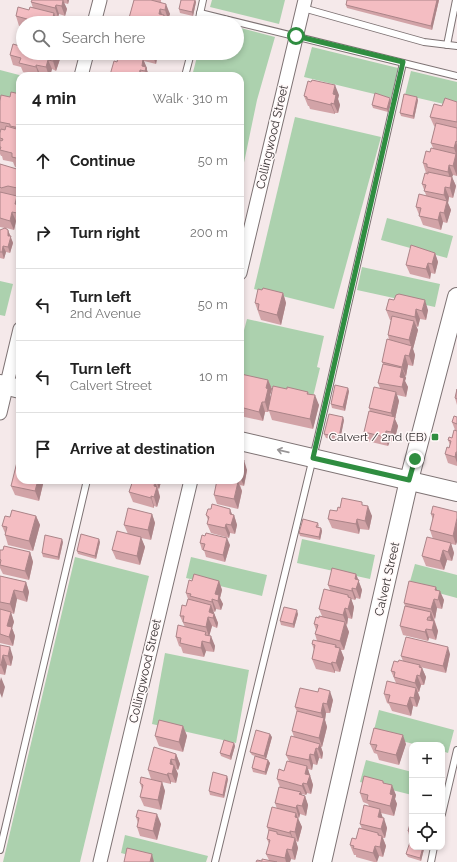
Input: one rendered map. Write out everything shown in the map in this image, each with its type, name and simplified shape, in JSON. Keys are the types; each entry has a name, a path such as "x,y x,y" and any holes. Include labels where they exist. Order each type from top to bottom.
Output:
{"street":[{"path":"96,16 100,0"},
{"name":"Collingwood Street","path":"244,256 304,4"},
{"path":"82,72 85,60"},
{"name":"Calvert Street","path":"322,862 409,480 457,296"},
{"path":"0,413 9,386 16,350"},
{"path":"244,442 457,492"},
{"name":"Collingwood Street","path":"100,862 190,484"}],"lane":[{"path":"199,16 203,0"},
{"path":"447,45 456,0"},
{"path":"304,4 424,42 457,46"},
{"path":"200,13 213,16"},
{"path":"244,24 457,76"},
{"path":"186,72 189,60"},
{"path":"215,862 313,458 403,62"},
{"path":"0,850 86,484"},
{"path":"445,801 457,750"},
{"path":"431,862 433,850"}],"green space":[{"path":"212,0 285,0 279,24 210,7"},
{"path":"244,29 275,37 257,100 244,163 244,72 193,72 196,60 244,60"},
{"path":"312,47 398,68 391,98 304,77"},
{"path":"0,70 16,74 16,101 0,97"},
{"path":"411,71 457,82 457,107 405,95"},
{"path":"295,117 381,137 334,309 254,289"},
{"path":"387,218 453,236 447,258 381,240"},
{"path":"362,267 440,284 435,307 357,290"},
{"path":"0,281 13,284 5,316 0,315"},
{"path":"247,319 324,336 317,367 320,368 313,397 244,381 244,330"},
{"path":"302,539 375,555 370,579 297,563"},
{"path":"75,557 149,576 80,862 3,862"},
{"path":"191,557 267,575 262,596 186,578"},
{"path":"415,564 457,575 457,598 409,585"},
{"path":"165,653 249,670 236,743 152,724"},
{"path":"379,710 454,730 448,753 445,752 445,742 409,743 373,734"},
{"path":"366,760 409,771 409,794 360,782"},
{"path":"125,835 208,856 206,862 155,862 121,853"}],"building":[{"path":"32,0 63,0 62,6 56,5 55,8 31,2"},
{"path":"134,0 151,0 166,4 165,10 160,9 159,14 164,16 130,16"},
{"path":"181,0 195,0 192,12 179,9"},
{"path":"347,0 437,0 431,26 346,5"},
{"path":"18,7 29,10 30,7 54,13 53,16 16,16"},
{"path":"13,44 16,45 16,57 10,55"},
{"path":"20,60 48,60 46,67 36,65 36,67 19,63"},
{"path":"117,60 143,60 142,66 146,67 145,71 140,70 140,72 111,72 114,61 117,62"},
{"path":"312,80 335,85 333,94 336,95 334,104 331,103 331,105 307,99 307,97 304,96 308,81 311,82"},
{"path":"11,92 16,93 16,127 0,122 1,95 10,97"},
{"path":"375,93 390,98 387,109 372,105"},
{"path":"404,94 417,97 413,116 400,113"},
{"path":"445,98 457,102 457,122 430,117 434,104 442,106"},
{"path":"436,123 457,128 457,142 456,141 454,148 431,143"},
{"path":"6,126 16,129 16,158 12,157 12,153 0,150 0,140 2,141 3,139 0,138 1,129 5,130"},
{"path":"431,148 456,154 453,166 449,165 448,172 427,167 427,164 423,163 426,151 430,152"},
{"path":"0,164 16,169 16,188 8,186 0,187"},
{"path":"428,172 452,177 450,188 445,187 444,195 424,191 426,185 422,184 425,173 428,174"},
{"path":"0,192 16,196 16,213 12,212 10,221 0,218"},
{"path":"419,194 447,201 444,213 440,212 438,220 419,216 421,208 416,207"},
{"path":"5,228 8,230 8,236 11,236 8,247 3,246 2,252 0,252 0,230"},
{"path":"411,245 435,253 432,264 428,263 426,269 406,265"},
{"path":"263,288 283,293 277,315 258,310 259,304 255,303 258,289 262,290"},
{"path":"399,294 425,300 422,311 416,309 415,317 386,310 389,299 394,300 396,295"},
{"path":"392,316 414,321 409,340 388,335"},
{"path":"387,339 412,346 409,356 405,355 402,367 382,362"},
{"path":"383,364 402,368 400,377 404,378 402,387 378,383"},
{"path":"244,375 268,380 266,388 268,389 265,402 262,402 259,412 244,408"},
{"path":"335,385 348,388 343,407 331,404"},
{"path":"273,386 287,389 287,387 308,392 307,394 315,395 310,419 268,410"},
{"path":"374,387 396,392 391,413 369,408"},
{"path":"369,411 395,417 391,432 386,431 385,437 364,432"},
{"path":"329,414 343,417 339,437 324,434"},
{"path":"454,416 457,417 457,424 452,422"},
{"path":"454,430 457,431 457,452 455,457 445,454 451,441 448,440 449,437 452,438"},
{"path":"16,466 16,484 37,484 35,491 11,486"},
{"path":"132,484 154,484 154,486 157,487 154,497 151,496 151,498 129,492"},
{"path":"216,484 238,484 234,499 214,495"},
{"path":"342,498 362,502 362,505 368,506 365,521 357,519 356,524 328,519 330,510 337,511 338,507 340,508"},
{"path":"212,504 230,509 230,514 234,515 231,525 226,524 225,528 207,524 209,517 206,515 208,509 211,509"},
{"path":"433,506 457,512 453,536 430,530 434,514 431,514"},
{"path":"128,508 152,514 148,530 124,525"},
{"path":"12,510 36,516 29,541 5,535 7,527 2,526 5,516 10,517"},
{"path":"303,519 318,523 316,527 321,528 319,537 299,533"},
{"path":"117,531 141,537 137,556 112,550"},
{"path":"206,533 227,538 223,555 203,550 205,544 200,543 202,535 205,536"},
{"path":"81,534 99,539 95,556 77,551"},
{"path":"45,535 62,539 58,557 42,553"},
{"path":"427,537 451,543 448,552 443,550 440,561 422,556"},
{"path":"4,546 30,552 25,571 0,565 0,550 3,550"},
{"path":"332,568 356,574 355,579 359,580 356,589 352,588 352,591 328,585"},
{"path":"194,574 219,581 215,594 219,595 218,601 212,599 212,602 190,596 191,594 186,593 189,580 192,581"},
{"path":"0,576 26,582 23,592 14,590 10,604 0,602"},
{"path":"409,581 436,587 435,590 440,591 438,600 434,599 431,609 404,603"},
{"path":"324,589 348,595 348,597 351,598 348,609 345,608 343,615 319,609"},
{"path":"188,599 211,605 209,612 214,614 213,618 208,617 206,627 183,622 184,616 180,616 182,605 186,606"},
{"path":"405,606 431,612 430,617 428,617 427,620 434,621 432,630 426,629 425,632 400,626"},
{"path":"284,607 297,610 293,624 280,621"},
{"path":"0,609 11,612 7,626 12,627 9,637 0,634"},
{"path":"319,616 345,622 340,641 315,634 318,625 314,624 316,617 319,618"},
{"path":"178,625 206,632 205,635 211,636 210,643 202,641 201,648 180,643 181,638 176,637"},
{"path":"406,637 448,647 443,666 401,656"},
{"path":"313,640 336,645 335,647 340,648 336,663 332,662 331,664 312,659 315,645 312,644"},
{"path":"0,645 10,647 8,656 3,655 1,665 0,665"},
{"path":"399,660 420,665 419,667 422,668 420,676 417,675 415,683 394,677 395,672 391,671 394,661 398,662"},
{"path":"387,681 416,688 414,698 410,697 407,706 388,702 390,695 384,694"},
{"path":"300,688 318,692 319,688 330,691 327,704 323,703 321,713 295,707"},
{"path":"297,711 324,718 319,738 292,731"},
{"path":"159,720 183,726 179,742 155,736"},
{"path":"374,728 403,735 396,755 375,750 377,745 370,744"},
{"path":"256,730 270,734 264,756 250,752"},
{"path":"291,736 320,744 318,749 316,748 314,755 310,754 309,760 286,755"},
{"path":"224,740 234,743 230,756 220,753"},
{"path":"154,747 176,754 175,760 171,759 170,764 174,765 172,774 168,773 167,775 148,770"},
{"path":"255,756 268,760 265,772 252,768"},
{"path":"287,761 307,766 305,774 310,775 307,784 303,783 302,786 277,779 279,769 284,771"},
{"path":"213,772 227,776 223,795 209,791"},
{"path":"364,776 392,785 390,794 393,795 390,806 367,800 368,795 360,793"},
{"path":"141,777 162,782 158,800 140,797 143,785 140,783"},
{"path":"279,787 301,792 299,794 305,796 302,806 297,805 296,808 275,803"},
{"path":"364,805 380,809 378,817 384,818 381,829 360,824"},
{"path":"272,807 296,813 295,817 298,818 295,832 290,831 290,833 267,827"},
{"path":"138,810 157,814 153,831 137,827 139,818 136,817"},
{"path":"359,828 378,833 378,835 382,836 380,847 375,846 373,853 353,848 354,846 350,845 352,838 356,839"},
{"path":"269,830 277,832 277,834 295,838 292,850 287,849 285,858 266,854 270,840 267,839"},
{"path":"409,845 409,850 422,850 420,858 406,854"},
{"path":"127,848 152,854 150,862 124,862"},
{"path":"262,859 277,862 256,862 257,860 262,861"}],"place":[{"name":"Calvert / 2nd (EB)","path":"435,437"}],"route":[{"path":"296,36 403,62 313,458 409,480 415,459"}]}
